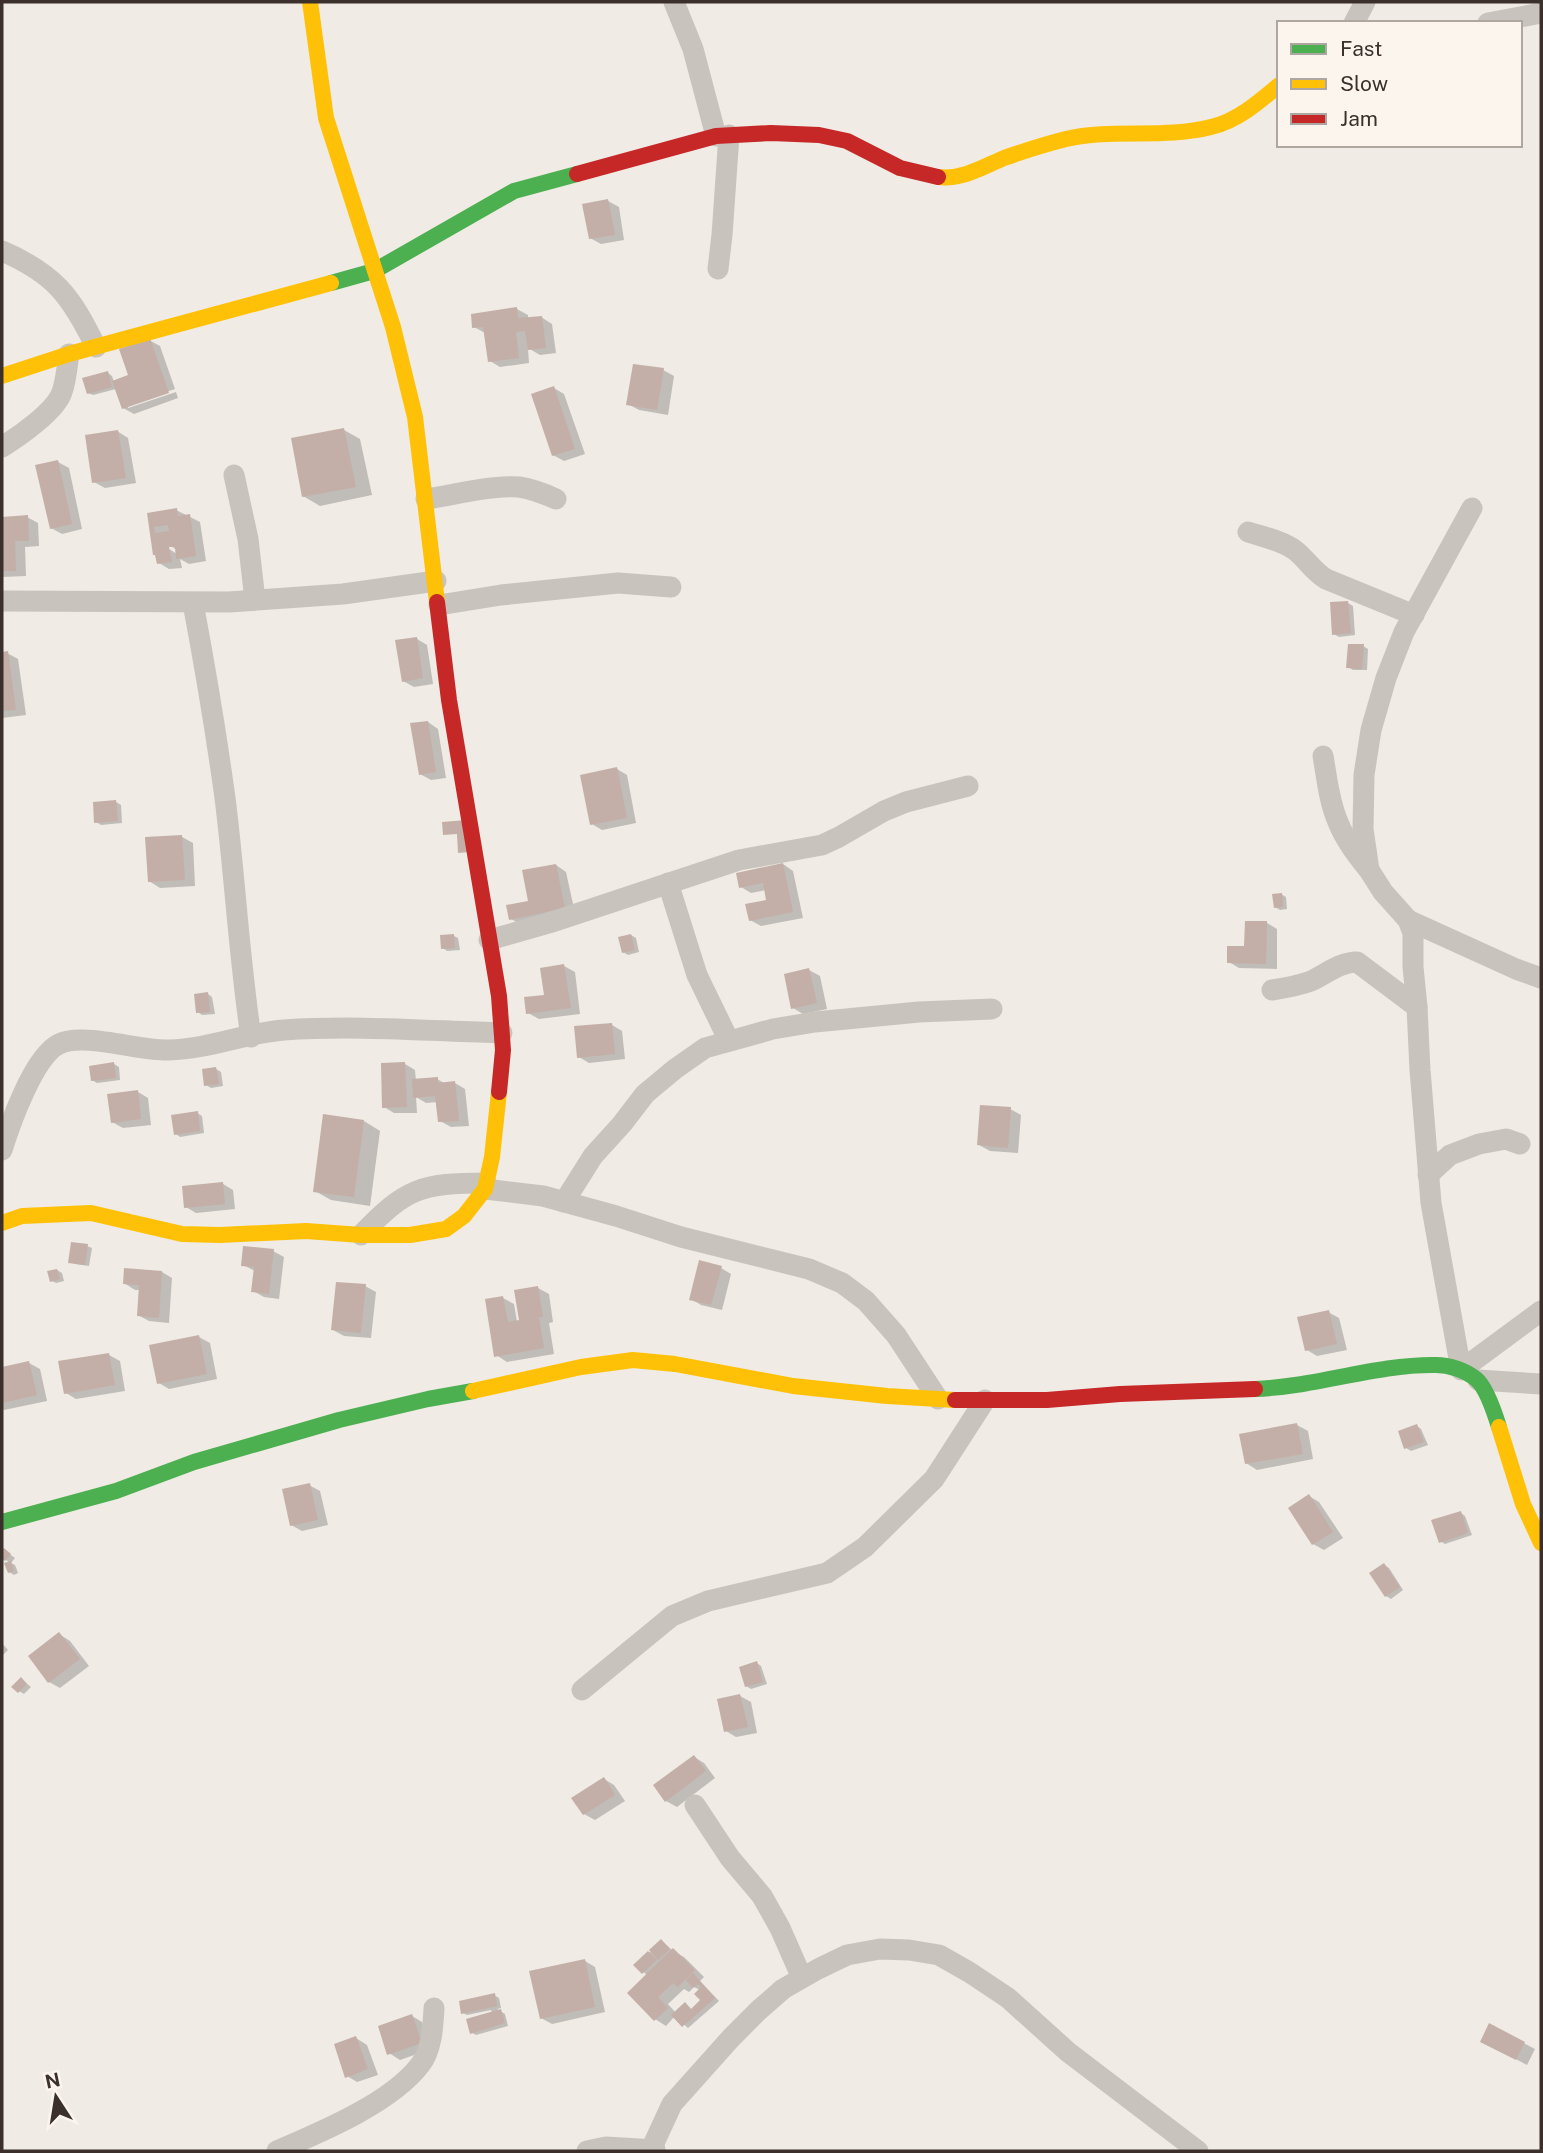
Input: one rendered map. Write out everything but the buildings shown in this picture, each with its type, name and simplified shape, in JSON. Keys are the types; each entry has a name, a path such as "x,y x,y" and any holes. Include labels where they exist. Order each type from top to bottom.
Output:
{"street":[{"path":"2,1223 22,1216 91,1213 182,1234 306,1231 410,1235 446,1229 464,1216 485,1186 492,1157 503,1050 499,996 449,700 415,417 393,327 326,118 310,2"},
{"path":"674,2 723,136 722,235 718,269"},
{"path":"1355,21 1365,2"},
{"path":"1499,21 1541,13"},
{"path":"2,376 69,354 374,271 514,191 723,136 771,133 819,135 847,141 900,168 941,178 959,177 1007,157 1067,139 1097,134 1212,127 1252,108 1277,87"},
{"path":"2,251 29,263 60,287 79,313 96,347"},
{"path":"2,447 36,423 61,395 69,354"},
{"path":"234,475 248,539 255,600"},
{"path":"426,499 493,488 519,487 556,499"},
{"path":"1369,870 1363,829 1364,775 1371,730 1386,678 1404,632 1472,508"},
{"path":"1248,531 1280,542 1296,551 1314,572 1326,579 1413,615"},
{"path":"2,601 193,603 343,594 436,581"},
{"path":"439,605 501,595 618,583 671,587"},
{"path":"193,603 225,799 243,986 251,1037"},
{"path":"1323,756 1338,823 1352,849 1383,892 1408,920 1541,978"},
{"path":"489,940 739,860 822,845 906,802 968,786"},
{"path":"668,883 697,975 729,1041"},
{"path":"1408,920 1415,944 1413,967 1419,1070 1431,1203 1470,1375 1494,1410 1523,1504 1541,1543"},
{"path":"1272,990 1298,985 1349,962 1357,962 1417,1007"},
{"path":"564,1202 593,1156 646,1094 705,1048 773,1029 815,1021 992,1009"},
{"path":"2,1150 14,1113 31,1080 43,1058 58,1044 88,1040 166,1051 195,1049 281,1030 342,1028 502,1033"},
{"path":"1428,1175 1450,1155 1479,1144 1506,1139 1520,1144"},
{"path":"361,1235 390,1206 416,1190 438,1185 485,1186 543,1196 681,1237 809,1269 842,1283 866,1301 896,1335 938,1399"},
{"path":"1470,1375 1541,1311"},
{"path":"2,1522 117,1491 194,1462 339,1420 581,1367 633,1360 675,1364 793,1386 938,1399 1047,1400 1120,1394 1277,1388 1404,1367 1438,1365 1470,1375 1541,1385"},
{"path":"582,1690 672,1616 708,1601 827,1573 865,1547 934,1479 985,1400"},
{"path":"695,1805 730,1858 762,1896 780,1928 802,1978"},
{"path":"587,2151 606,2147 655,2151 654,2143 672,2104 730,2038 759,2010 783,1989 847,1955 880,1949 939,1955 969,1972 1007,1998 1068,2052 1198,2151"},
{"path":"277,2151 350,2117 396,2089 422,2064 432,2036 434,2008"}],"traffic: fast":[{"path":"331,283 374,271 514,191 577,174"},
{"path":"1255,1389 1391,1368 1446,1366 1467,1373 1480,1383 1499,1427"},
{"path":"2,1522 116,1491 194,1462 339,1420 473,1391"}],"traffic: slow":[{"path":"310,2 326,118 393,327 415,417 437,602"},
{"path":"938,177 964,175 1004,158 1066,139 1102,134 1193,131 1211,127 1239,116 1277,87"},
{"path":"2,376 69,354 331,283"},
{"path":"2,1223 22,1216 91,1213 182,1234 306,1231 410,1235 446,1229 464,1216 485,1189 492,1157 499,1092"},
{"path":"473,1391 581,1367 633,1360 675,1364 793,1386 955,1400"},
{"path":"1499,1427 1523,1504 1541,1543"}],"traffic: jam":[{"path":"577,174 716,136 771,133 819,135 847,141 900,168 938,177"},
{"path":"437,602 449,700 499,996 503,1050 499,1092"},
{"path":"955,1400 1047,1400 1120,1394 1255,1389"}]}
